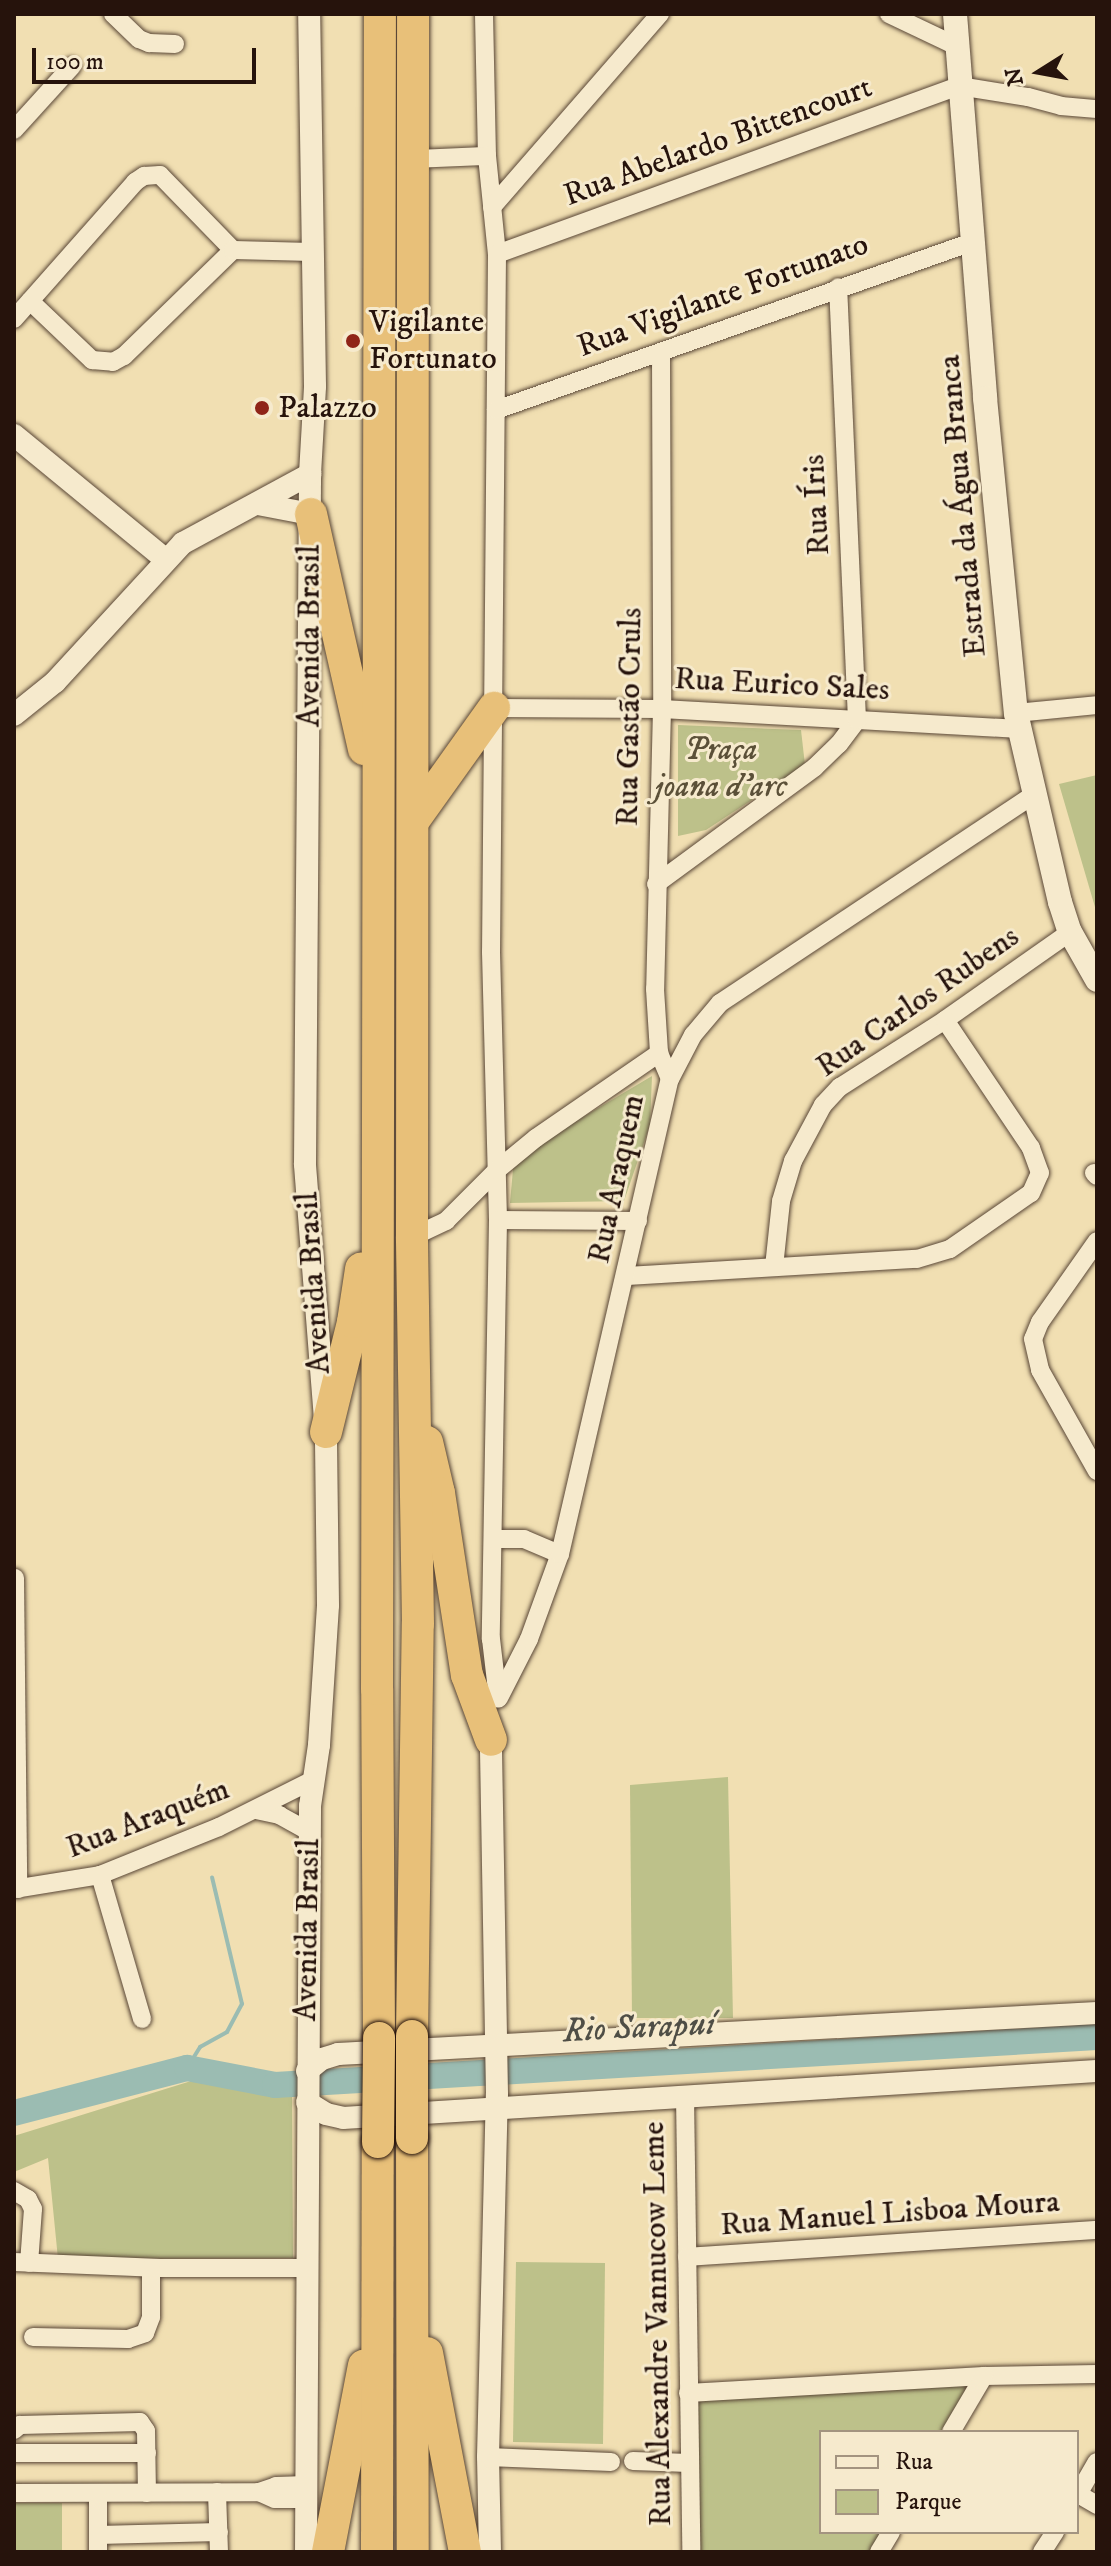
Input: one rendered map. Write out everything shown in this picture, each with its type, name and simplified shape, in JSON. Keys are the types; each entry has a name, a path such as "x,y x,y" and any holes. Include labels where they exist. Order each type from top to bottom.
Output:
{"highway":[{"name":"Avenida Brasil","path":"377,2552 380,14"},
{"path":"413,14 412,1237 418,1624 412,2036 413,2552"},
{"path":"311,514 350,677 377,839"},
{"path":"414,820 494,708"},
{"path":"326,1432 353,1322 377,1151"},
{"path":"413,1393 439,1493 467,1675 491,1740"},
{"path":"412,2275 465,2552"},
{"path":"328,2552 379,2288"}],"main road":[{"name":"Estrada da Água Branca","path":"959,15 956,46 972,242 1018,721 1070,932 1097,980"}],"street":[{"path":"113,14 139,39 149,43 175,44"},
{"name":"Avenida Brasil","path":"306,2552 310,1832 328,1605 326,1432 305,1164 310,474 315,386 309,14"},
{"path":"484,14 487,156 497,254 491,952 498,1220 491,1639 498,1699"},
{"path":"492,207 660,14"},
{"path":"889,14 956,46"},
{"path":"14,130 72,66"},
{"path":"959,86 1028,97 1061,106 1097,109"},
{"name":"Rua Abelardo Bittencourt","path":"497,254 959,86"},
{"path":"415,159 487,156"},
{"path":"14,319 135,182 144,176 160,175 233,250 312,252"},
{"name":"Rua Vigilante Fortunato","path":"496,410 972,242"},
{"path":"30,301 92,360 113,362 124,356 233,250"},
{"name":"Rua Íris","path":"838,287 857,720"},
{"name":"Rua Gastão Cruls","path":"661,354 662,709 655,989 659,1053 670,1079"},
{"path":"14,435 165,559"},
{"path":"14,715 55,682 165,559 183,543 310,474"},
{"path":"258,504 311,514"},
{"name":"Rua Eurico Sales","path":"494,708 662,709 857,720 1018,721 1097,705"},
{"path":"656,884 815,767 839,744 857,720"},
{"name":"Rua Araquem","path":"491,1740 498,1699 529,1639 560,1554 627,1276 670,1079 693,1035 720,1003 1034,794"},
{"name":"Rua Carlos Rubens","path":"774,1267 781,1201 793,1161 823,1105 840,1087 945,1020 1070,932"},
{"path":"627,1276 917,1259 936,1255 983,1228 1031,1193 1040,1173 1031,1148 945,1020"},
{"path":"412,1237 446,1221 497,1170 536,1138 659,1053"},
{"path":"498,1220 638,1221"},
{"path":"1094,1455 1040,1370 1033,1339 1040,1322 1097,1241"},
{"path":"493,1539 524,1539 560,1554"},
{"path":"15,1578 16,1889"},
{"path":"490,2552 488,2457 503,2111 497,2052 491,1740"},
{"name":"Rua Araquém","path":"16,1889 100,1875 256,1810 313,1780"},
{"name":"Rua Araquém","path":"256,1810 279,1815 310,1832"},
{"path":"100,1875 142,2019"},
{"path":"497,2006 510,2026 528,2041"},
{"path":"1097,2013 528,2041 497,2052 338,2054 322,2059 307,2086 326,2114 343,2118 503,2111 685,2095 1097,2071"},
{"name":"Rua Alexandre Vannucow Leme","path":"685,2095 691,2552"},
{"path":"14,2191 28,2199 33,2209 21,2263 151,2268 307,2268"},
{"name":"Rua Manuel Lisboa Moura","path":"687,2257 1097,2230"},
{"path":"33,2337 128,2339 145,2333 151,2317 151,2268"},
{"path":"688,2393 984,2376 1097,2374"},
{"path":"952,2430 984,2376"},
{"path":"14,2430 20,2425 140,2422 146,2431 147,2493"},
{"path":"14,2453 147,2453"},
{"path":"488,2457 611,2462"},
{"path":"633,2461 689,2463"},
{"path":"1079,2493 1097,2462"},
{"path":"14,2493 259,2492 276,2486 307,2492"},
{"path":"217,2492 219,2552"},
{"path":"98,2494 98,2544 219,2532"},
{"path":"1079,2496 1097,2505"},
{"path":"879,2552 890,2534"},
{"path":"1042,2552 1054,2534"}],"green space":[{"name":"Praça joana d'arc","path":"678,725 801,730 805,765 706,830 678,836"},
{"path":"1097,775 1097,914 1059,784"},
{"path":"652,1076 650,1125 624,1201 510,1203 514,1158"},
{"path":"728,1777 733,2018 632,2018 630,1785"},
{"path":"204,2077 277,2092 292,2091 293,2258 58,2259 48,2158 14,2172 14,2136"},
{"path":"516,2262 605,2263 603,2444 513,2442"},
{"path":"984,2376 952,2430 819,2430 819,2534 889,2534 878,2552 691,2552 688,2393"},
{"path":"14,2503 62,2503 62,2552 14,2552"}],"waterway":[{"name":"Rio Sarapuí","path":"187,2068 200,2047 227,2032 242,2004 212,1877"},
{"name":"Rio Sarapuí","path":"14,2113 187,2068 275,2085 1097,2037"}],"place":[{"name":"Vigilante Fortunato","path":"353,341"},
{"name":"Palazzo","path":"262,408"}]}
